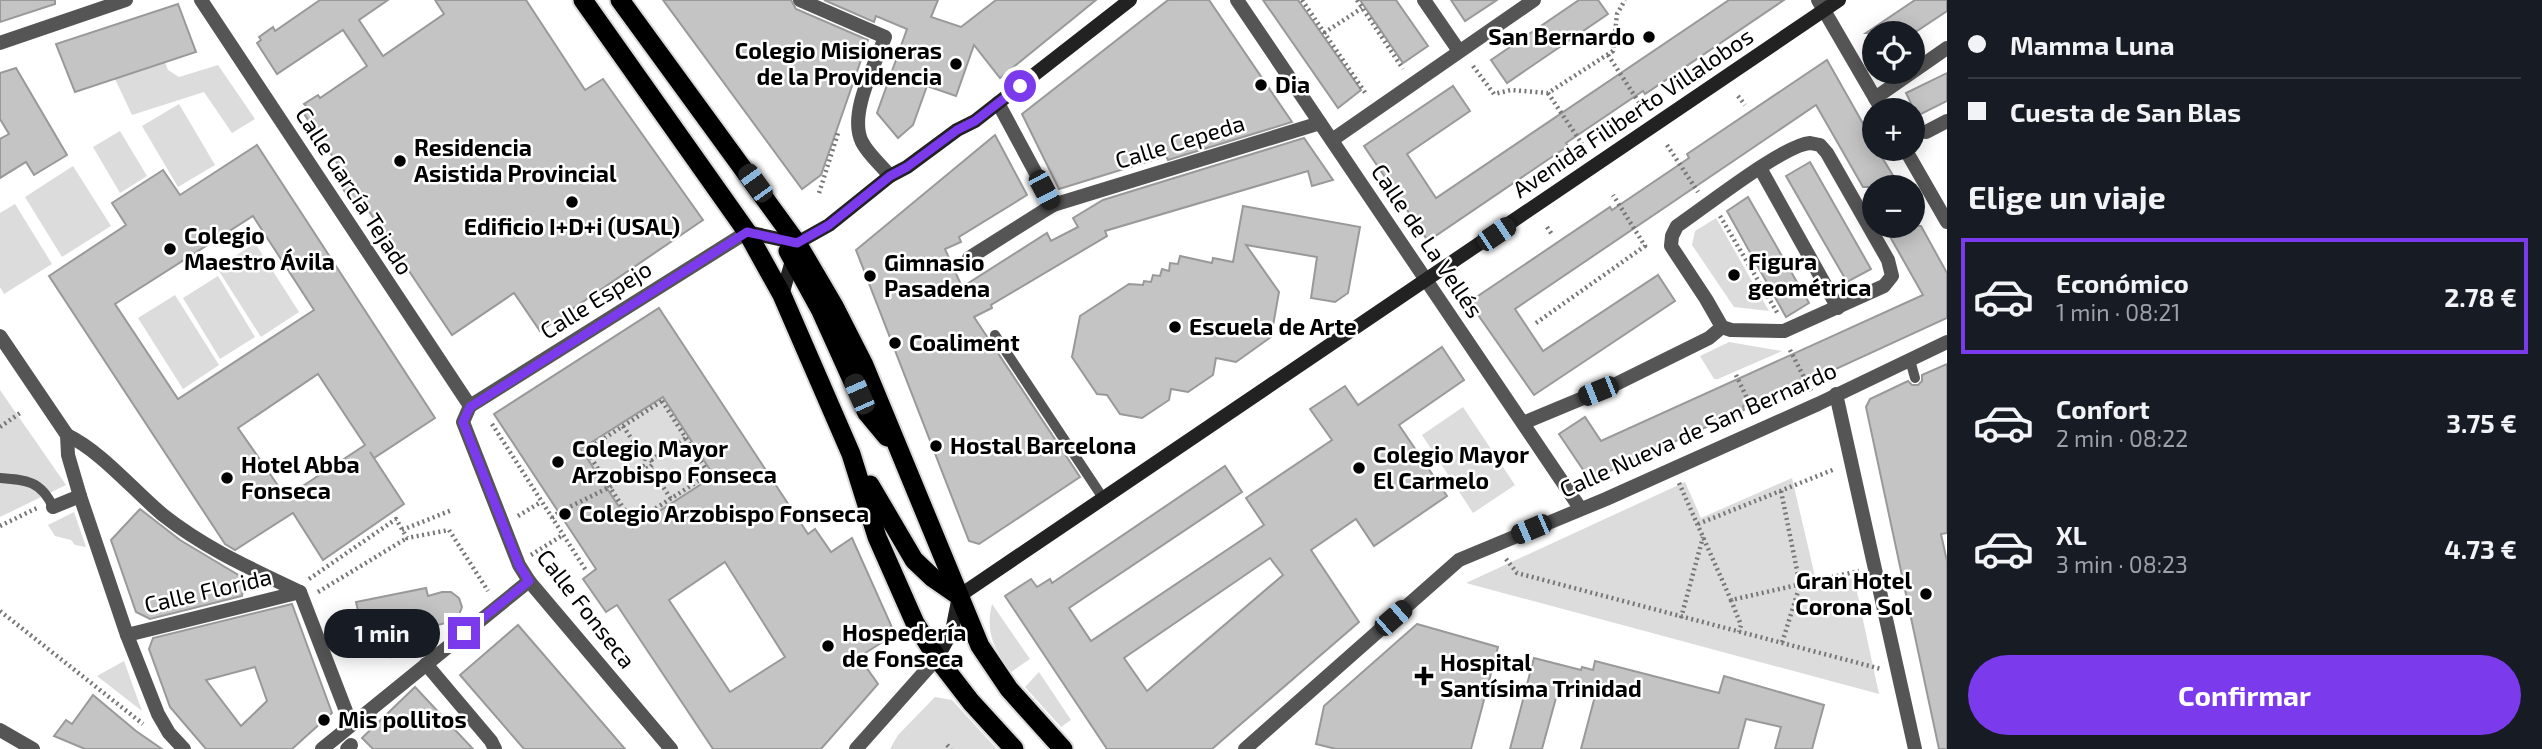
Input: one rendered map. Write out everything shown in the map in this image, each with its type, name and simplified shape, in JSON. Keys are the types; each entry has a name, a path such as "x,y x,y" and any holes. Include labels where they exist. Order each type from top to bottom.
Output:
{"highway":[{"path":"583,0 747,232 782,295 850,454 877,537 915,623 937,658 981,714 1014,749"},
{"path":"620,0 858,351 980,646 1002,678 1063,749"},
{"path":"850,454 914,560 933,578 959,596"}],"main road":[{"path":"782,295 790,248 829,225 890,176 907,167 957,130 975,121 1130,0"},
{"name":"Avenida Filiberto Villalobos","path":"959,596 1427,281 1821,5 1839,0"},
{"path":"747,232 790,248"},
{"path":"937,658 952,631 959,596"}],"street":[{"path":"0,43 126,0"},
{"name":"Calle García Tejado","path":"201,0 470,407"},
{"path":"800,0 885,37 857,114 857,128 863,143 890,176"},
{"name":"Calle de La Vellés","path":"1237,0 1580,508"},
{"path":"1424,0 1459,51"},
{"path":"1332,140 1534,0"},
{"path":"1821,5 1875,98"},
{"path":"1886,98 1947,48"},
{"path":"998,103 1052,205"},
{"path":"1926,132 1947,121"},
{"name":"Calle Cepeda","path":"969,258 1052,205 1320,123"},
{"path":"1801,144 1820,145 1892,269 1892,275 1884,286 1838,308 1782,326 1731,330 1722,327 1671,246 1672,236 1677,226 1713,208 1760,169 1801,144"},
{"path":"1912,161 1947,222"},
{"path":"1760,169 1838,308"},
{"name":"Calle Espejo","path":"470,407 747,232"},
{"path":"1523,423 1612,386 1709,338 1722,327"},
{"path":"0,336 67,435 86,447 164,516 204,543 256,573 302,592 346,729"},
{"name":"Calle Nueva de San Bernardo","path":"1245,749 1459,560 1606,499 1818,404 1947,342"},
{"path":"1836,394 1915,749"},
{"name":"Calle Fonseca","path":"470,407 463,422 519,565 529,581 671,749"},
{"path":"67,435 68,455 80,496 127,635 158,714 169,733 184,749"},
{"path":"53,507 80,496"},
{"path":"322,749 529,581"},
{"name":"Calle Florida","path":"127,635 302,592"},
{"path":"856,749 937,658"},
{"path":"426,664 495,749"},
{"path":"0,730 33,749"}],"lane":[{"path":"995,335 1104,498"},
{"path":"1910,360 1915,378"},
{"path":"0,478 38,484 53,507"},
{"path":"346,729 351,748"}],"path":[{"path":"1302,0 1366,94"},
{"path":"1357,0 1403,69"},
{"path":"1473,66 1494,94 1511,90 1548,93 1613,51 1617,14 1625,0"},
{"path":"1324,33 1362,8"},
{"path":"1608,55 1640,104"},
{"path":"1548,93 1581,144"},
{"path":"1738,96 1745,105"},
{"path":"819,192 838,133"},
{"path":"1667,145 1698,193"},
{"path":"1536,323 1645,246 1613,195"},
{"path":"1713,208 1777,311 1782,326"},
{"path":"1546,227 1553,236"},
{"path":"1790,350 1818,404"},
{"path":"1736,375 1762,429"},
{"path":"662,401 709,474 633,523 586,450 623,426 662,401"},
{"path":"0,426 20,413"},
{"path":"492,424 587,572"},
{"path":"623,426 645,459"},
{"path":"671,499 650,463 649,457 640,462 645,470 650,463 686,438"},
{"path":"552,518 643,466"},
{"path":"1698,524 1836,469"},
{"path":"1678,482 1731,600 1741,625 1739,632"},
{"path":"1781,491 1800,585 1782,643"},
{"path":"520,515 541,502"},
{"path":"0,526 39,508 53,507"},
{"path":"402,530 452,510"},
{"path":"302,592 396,519 407,538"},
{"path":"302,592 407,538 449,530 492,598"},
{"path":"531,555 563,535"},
{"path":"1681,618 1703,537"},
{"path":"1506,559 1517,573 1881,669"},
{"path":"1731,600 1859,571"},
{"path":"0,611 147,727"}],"shaded area":[{"path":"165,62 168,70 179,77 218,65 255,119 232,133 204,92 132,115 115,79"},
{"path":"179,104 215,165 178,187 142,126"},
{"path":"120,131 147,176 120,193 93,147"},
{"path":"73,166 111,226 62,257 25,197"},
{"path":"15,204 52,264 4,294 0,287 0,213"},
{"path":"1716,218 1769,311 1734,307 1692,245 1695,231"},
{"path":"255,243 299,312 261,337 217,268"},
{"path":"218,276 255,337 220,359 183,298"},
{"path":"175,295 219,365 183,389 138,318"},
{"path":"1729,342 1782,351 1714,379 1700,356"},
{"path":"0,390 66,485 0,517"},
{"path":"663,397 714,476 633,528 581,449"},
{"path":"1463,407 1515,485 1473,513 1422,435"},
{"path":"1792,478 1817,585 1854,578 1879,694 1466,583 1685,482 1701,518"},
{"path":"74,512 86,547 55,536 48,525"},
{"path":"992,604 1030,659 1011,672 1000,656 990,632"},
{"path":"124,661 142,711 97,676"},
{"path":"1039,672 1071,720 1061,727 1025,687"},
{"path":"935,697 952,700 997,749 890,749 898,735"}],"building":[{"path":"0,0 55,0 55,4 0,22"},
{"path":"320,0 388,0 359,20 383,56 444,14 435,0 526,0 585,90 603,79 703,220 540,331 514,293 452,335 362,201 354,206 335,177 343,172 302,111 307,107 304,104 318,95 320,98 367,66 343,30 277,74 257,43 261,40 259,37 273,27 275,31"},
{"path":"663,0 791,0 796,9 868,40 821,175 802,189"},
{"name":"Colegio Misioneras de la Providencia","path":"824,0 938,0 931,17 961,27 996,0 1096,0 1000,78 974,45 956,96 927,86 913,125 898,138 877,113 907,29 876,16 874,22"},
{"path":"1168,0 1209,0 1292,122 1168,160 1166,156 1059,189 1022,114"},
{"path":"1263,0 1298,0 1361,90 1338,108"},
{"path":"1360,0 1396,0 1428,46 1403,63"},
{"path":"1451,0 1497,0 1465,21"},
{"path":"1579,0 1598,0 1608,14 1507,83 1491,60"},
{"path":"1729,0 1784,0 1645,94 1643,91 1566,143 1568,146 1428,241 1364,146 1453,86 1470,111 1407,154 1436,198"},
{"path":"1915,0 1947,0 1947,11 1925,26 1925,21 1884,21"},
{"path":"178,4 196,52 75,92 56,44"},
{"path":"1827,60 1862,122 1862,161 1884,161 1893,175 1862,175 1862,185 1816,105 1515,309 1543,351 1658,275 1675,301 1534,395 1469,302 1610,207 1612,210 1689,158 1687,154"},
{"path":"16,68 67,155 34,175 26,162 0,178 0,139 9,134 0,119 0,73"},
{"path":"1947,73 1947,101 1925,112 1925,98 1908,98 1906,93"},
{"path":"995,135 1027,195 959,237 961,242 945,249 962,287 1047,233 1051,241 1078,227 1073,218 1103,200 1304,138 1333,180 1312,186 1308,171 1105,231 1107,236 974,317 1080,477 979,544 969,541 856,250"},
{"path":"257,145 435,418 374,458 370,452 404,504 323,560 293,513 235,550 225,544 49,276 126,225 112,203 163,170 180,195","holes":["253,216 314,310 178,399 115,304","318,374 365,445 286,497 238,428"]},
{"path":"1810,162 1871,269 1847,282 1786,176"},
{"path":"1748,197 1809,303 1786,317 1727,211"},
{"name":"Escuela de Arte","path":"1243,206 1360,227 1348,293 1335,302 1311,298 1317,257 1246,245 1279,292 1271,337 1236,362 1216,358 1213,375 1188,392 1171,389 1169,400 1142,418 1120,414 1107,395 1097,394 1072,357 1080,316 1129,284 1143,285 1144,281 1151,282 1153,275 1160,276 1162,269 1169,271 1170,263 1178,264 1180,256 1212,263 1213,258 1233,262"},
{"path":"1925,233 1947,273 1947,318 1812,380 1810,375 1743,406 1744,410 1590,480 1559,434 1585,417 1601,441 1923,295 1891,238 1925,238"},
{"path":"659,308 808,534 815,529 831,552 852,538 895,634 859,657 878,684 821,749 713,749 617,605 606,612 583,579 596,569 494,414","holes":["663,397 714,476 633,528 581,449","725,562 785,657 730,692 669,600"]},
{"path":"1442,347 1464,380 1399,425 1447,496 1374,546 1356,519 1311,550 1359,622 1212,749 1107,749 1005,596 1031,579 1037,587 1050,579 1052,583 1225,466 1242,492 1069,608 1091,641 1264,525 1246,498 1332,440 1310,409 1345,386 1358,405","holes":["1270,558 1283,575 1147,691 1124,658"]},
{"name":"Gran Hotel Corona Sol","path":"1947,364 1947,533 1941,534 1947,561 1947,749 1939,749 1866,407 1870,399 1908,381 1912,385 1918,385 1922,381 1922,375"},
{"path":"140,509 180,540 245,579 242,596 150,619 136,612 111,540"},
{"path":"426,588 428,596 451,592 459,598 462,607 457,620 434,626 436,634 429,635 431,647 392,657 389,645 367,650 356,602"},
{"path":"292,604 332,713 292,749 206,749 170,707 149,649 153,638","holes":["255,667 267,701 241,726 206,680"]},
{"name":"Hospital Santísima Trinidad","path":"1417,624 1498,647 1471,749 1336,749 1316,744 1324,706"},
{"path":"518,625 625,749 524,749 460,675"},
{"path":"1534,658 1581,670 1582,667 1593,670 1595,661 1719,693 1724,676 1824,705 1812,749 1775,749 1781,727 1746,719 1738,749 1581,749 1595,696 1559,687 1542,749 1510,749"},
{"path":"415,687 473,749 373,749 362,738"},
{"path":"93,695 162,749 85,749 54,736 66,720 72,724"}],"place":[{"name":"San Bernardo","path":"1649,37"},
{"name":"Colegio Misioneras de la Providencia","path":"956,64"},
{"name":"Dia","path":"1261,85"},
{"name":"Residencia Asistida Provincial","path":"400,161"},
{"name":"Edificio I+D+i (USAL)","path":"572,202"},
{"name":"Colegio Maestro Ávila","path":"170,249"},
{"name":"Figura geométrica","path":"1734,275"},
{"name":"Gimnasio Pasadena","path":"870,276"},
{"name":"Escuela de Arte","path":"1175,327"},
{"name":"Coaliment","path":"895,343"},
{"name":"Hostal Barcelona","path":"936,446"},
{"name":"Colegio Mayor Arzobispo Fonseca","path":"558,462"},
{"name":"Colegio Mayor El Carmelo","path":"1359,468"},
{"name":"Hotel Abba Fonseca","path":"227,478"},
{"name":"Colegio Arzobispo Fonseca","path":"565,514"},
{"name":"Gran Hotel Corona Sol","path":"1926,594"},
{"name":"Hospedería de Fonseca","path":"828,646"},
{"name":"Hospital Santísima Trinidad","path":"1424,676"},
{"name":"Mis pollitos","path":"324,720"}],"route":[{"path":"464,633 529,581 519,565 463,422 470,407 747,232 797,243 829,225 890,176 907,167 957,130 975,121 1020,86"}]}
